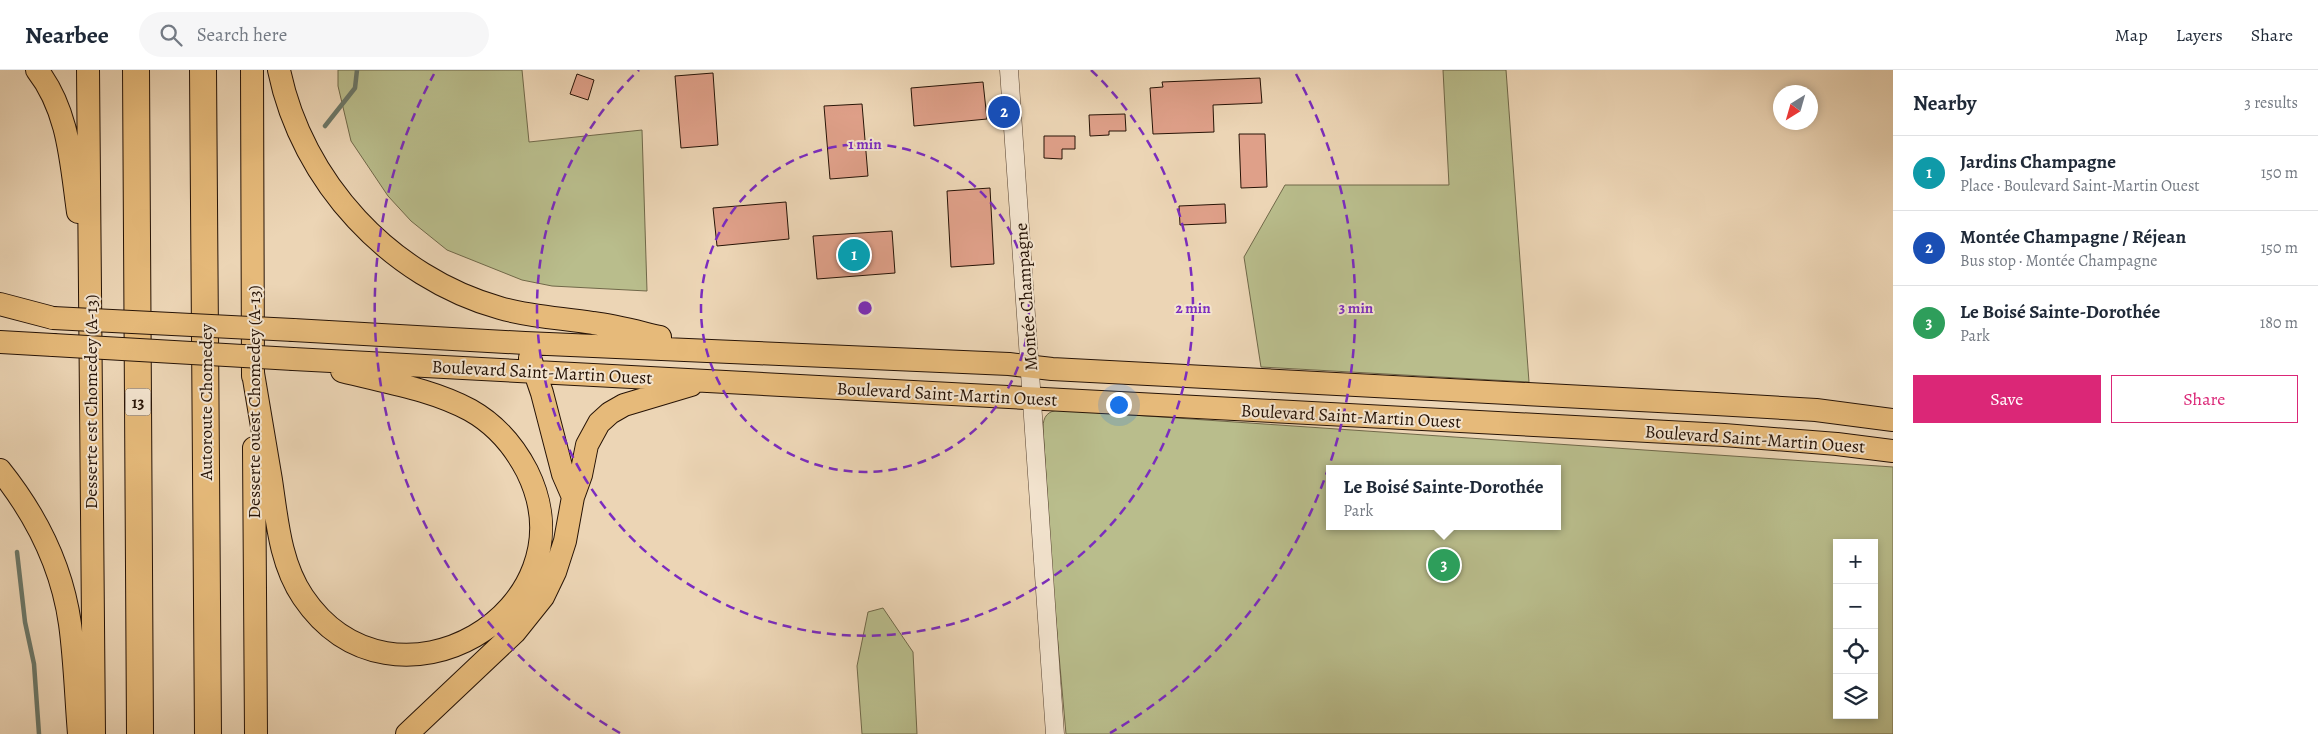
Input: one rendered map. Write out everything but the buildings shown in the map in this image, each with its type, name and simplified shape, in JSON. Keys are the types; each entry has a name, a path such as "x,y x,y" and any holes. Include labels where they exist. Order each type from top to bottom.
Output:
{"highway":[{"name":"13","path":"136,70 140,734"},
{"name":"Autoroute Chomedey","path":"203,70 208,734"}],"main road":[{"path":"36,70 54,99 66,131 90,302"},
{"name":"Desserte est Chomedey (A-13)","path":"88,70 94,734"},
{"name":"Desserte ouest Chomedey (A-13)","path":"252,70 256,734"},
{"path":"279,70 294,120 312,158 328,183 367,230 415,269 460,293 505,309 555,319 594,323 720,350"},
{"path":"0,304 53,318"},
{"name":"Boulevard Saint-Martin Ouest","path":"0,315 525,343 1009,364 1031,367 1816,410 1893,420"},
{"name":"Boulevard Saint-Martin Ouest","path":"0,342 1733,436 1837,444 1893,451"},
{"path":"525,343 563,474 573,496"},
{"path":"253,372 277,524 285,557 296,585 318,616 334,630 356,643 403,655 425,654 445,650 482,632 502,616 519,595 532,570 538,545 540,520 537,498 530,476 518,454 488,422 470,410 446,399 293,359"},
{"path":"407,734 507,640 539,603 548,589 561,556 569,525 573,496 581,475 584,453 590,437 604,418 624,405 704,380"},
{"path":"0,470 30,513 46,542 59,575 70,624 79,734"}],"street":[{"name":"Montée Champagne","path":"1009,70 1055,734"}],"green space":[{"path":"338,70 522,70 529,142 642,130 647,291 552,286 522,280 447,250 411,221 388,196 351,141 338,86"},
{"path":"1443,70 1506,70 1529,382 1261,367 1244,257 1285,185 1449,185"},
{"path":"1059,410 1893,467 1893,734 1066,734 1053,588 1043,428 1045,417 1049,413"},
{"path":"883,608 913,652 917,734 862,734 857,666 868,612"}],"waterway":[{"path":"325,126 355,88 357,70"},
{"path":"17,552 25,622 34,664 39,734"}],"place":[{"name":"Montée Champagne / Réjean","path":"1004,112"},
{"name":"Jardins Champagne","path":"854,255"},
{"name":"Le Boisé Sainte-Dorothée","path":"1444,565"}]}
